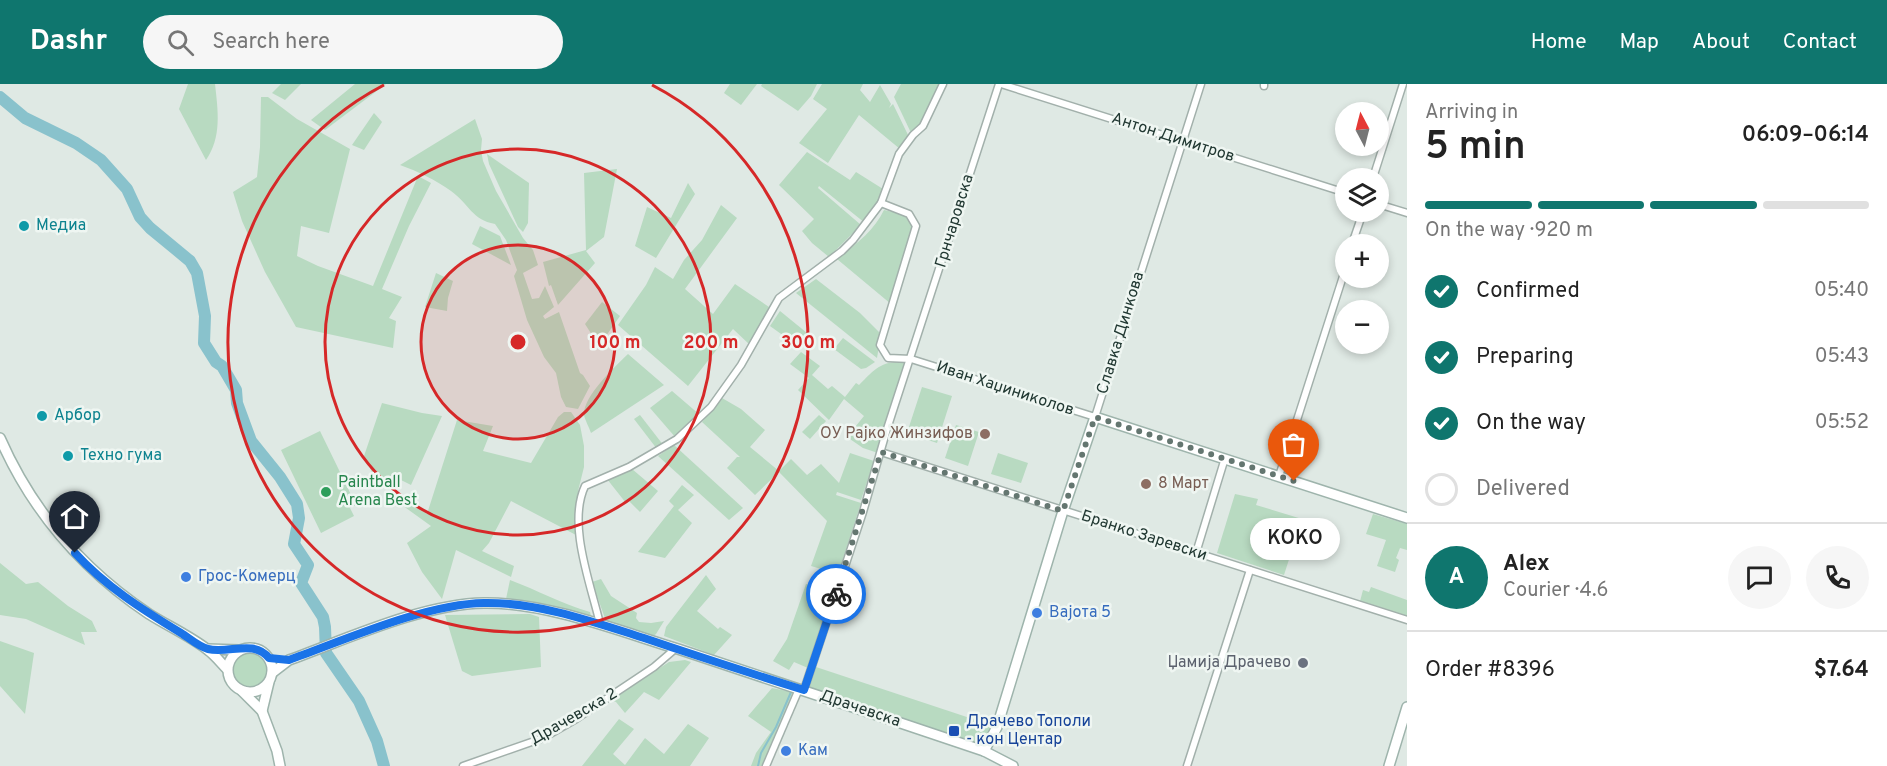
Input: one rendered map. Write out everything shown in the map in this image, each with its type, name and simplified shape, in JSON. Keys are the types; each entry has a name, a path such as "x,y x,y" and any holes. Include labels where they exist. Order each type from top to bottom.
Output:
{"main road":[{"name":"Иван Хаџиниколов","path":"1095,417 1407,518"},
{"name":"Славка Динкова","path":"984,751 990,742 1000,715 1063,511 1095,417"},
{"path":"0,438 15,469 42,511 63,541 86,565 149,614 207,649 227,669 231,682 262,711 277,751 280,766"},
{"name":"Драчевска","path":"270,677 289,660 436,610 483,603 526,607 600,625 801,690 984,751 1013,766"},
{"path":"207,649 255,648 265,653 272,665 262,711"},
{"path":"227,669 232,656 239,650"},
{"name":"Драчевска","path":"269,658 289,660"},
{"path":"242,691 255,692 263,688 270,677"},
{"path":"1389,766 1407,707"},
{"path":"939,736 947,735 976,745 990,742"}],"street":[{"path":"600,625 578,524 579,506 585,486 650,456 677,439 699,420 735,374 778,298 842,251 881,203 899,154 923,126 943,84"},
{"name":"Антон Димитров","path":"1000,84 1335,190"},
{"name":"Грнчаровска","path":"766,766 801,690 1000,84"},
{"name":"Славка Динкова","path":"1095,417 1201,84"},
{"path":"1376,168 1403,84"},
{"path":"881,203 909,214 915,223 880,345 888,358 911,359"},
{"path":"1389,207 1407,213"},
{"path":"1279,477 1339,288"},
{"name":"Иван Хаџиниколов","path":"911,359 1095,417"},
{"name":"Бранко Заревски","path":"881,452 1407,620"},
{"path":"1196,553 1225,458"},
{"path":"1187,766 1250,570"},
{"name":"Драчевска 2","path":"463,766 543,738 654,667 675,649"}],"green space":[{"path":"188,84 215,84 217,133 206,160 179,109"},
{"path":"281,84 301,84 285,100 272,93"},
{"path":"355,84 386,84 325,130 311,120"},
{"path":"730,84 757,84 741,105 724,93"},
{"path":"762,84 817,84 811,96 798,111 761,86"},
{"path":"822,84 863,84 860,90 870,102 880,85 891,104 889,108 893,104 909,137 900,149 859,115 828,163 799,143 827,109 813,99"},
{"path":"901,84 941,84 921,126 912,135 894,97"},
{"path":"261,97 268,97 297,119 350,149 329,233 301,226 297,256 373,286 418,176 431,183 409,226 382,289 402,297 389,318 396,321 393,348 296,327 265,272 242,221 233,192 257,177"},
{"path":"374,113 382,122 364,150 352,145"},
{"path":"475,119 482,139 483,161 496,191 523,238 533,250 538,265 523,273 532,299 539,298 545,286 554,307 543,316 545,319 559,312 580,373 590,386 578,409 566,407 561,397 556,373 544,357 527,320 514,276 517,270 506,240 495,224 481,219 457,196 439,183 400,165"},
{"path":"807,152 850,180 856,172 883,189 873,214 865,223 819,186 818,188 861,225 829,257 802,231 814,219 779,185"},
{"path":"487,154 529,183 528,223 523,232 518,227 489,164"},
{"path":"617,169 604,237 586,251 595,263 558,305 551,285 549,286 543,262 586,250 584,173"},
{"path":"688,183 695,194 656,258 635,246 647,207 671,218"},
{"path":"721,205 737,218 685,289 713,314 735,284 769,307 750,345 733,329 688,386 618,325 646,285 655,267 673,279 684,260 702,240"},
{"path":"884,210 907,215 913,220 912,234 891,304 837,259 869,231"},
{"path":"480,226 500,236 511,265 472,244"},
{"path":"436,273 453,281 447,311 425,307"},
{"path":"816,279 860,313 881,334 877,358 796,293"},
{"path":"602,302 620,316 599,346 585,324"},
{"path":"780,311 807,333 795,344 770,326"},
{"path":"843,338 875,362 861,369 834,349"},
{"path":"801,352 820,366 812,375 828,389 832,386 845,397 856,383 859,385 879,367 905,361 878,453 863,448 847,437 864,416 844,399 829,420 798,390 809,378 790,364"},
{"path":"628,354 664,385 591,433 584,415 585,407 601,382"},
{"path":"922,387 952,396 937,443 907,433"},
{"path":"672,391 700,415 676,438 650,408"},
{"path":"722,398 741,409 765,430 750,447 779,471 791,459 807,475 821,464 839,483 850,453 874,461 861,500 837,492 836,495 861,503 838,574 811,566 827,521 779,472 755,495 727,468 737,457 740,457 702,422"},
{"path":"382,403 442,416 411,485 401,480 393,490 427,514 457,420 493,426 483,451 531,463 558,417 564,412 571,412 580,425 584,446 584,467 578,491 576,535 511,501 489,543 482,551 514,566 511,577 456,550 442,599 422,572 407,543 431,526 406,508 385,484 378,484 364,456"},
{"path":"640,415 664,446 657,449 634,419"},
{"path":"819,415 826,421 810,439 802,432"},
{"path":"956,425 979,432 968,466 945,458"},
{"name":"Paintball Arena Best","path":"320,431 356,505 350,508 354,516 321,533 281,450"},
{"path":"674,445 743,508 729,520 658,456"},
{"path":"998,453 1028,463 1021,483 991,474"},
{"path":"632,469 658,491 640,512 629,501 626,503 607,479"},
{"path":"682,485 694,495 678,510 692,523 665,558 638,552 674,506 669,501"},
{"path":"1235,494 1258,499 1256,505 1302,519 1284,575 1217,553"},
{"path":"1373,514 1407,524 1407,550 1400,548 1396,558 1399,560 1395,572 1377,566 1386,540 1366,534"},
{"path":"0,563 26,584 38,582 68,606 92,621 97,632 81,632 85,645 26,619 0,615"},
{"path":"706,575 716,589 697,611 718,629 720,627 732,635 714,655 664,636 666,627"},
{"path":"601,579 611,596 637,613 636,618 639,622 664,621 656,634 652,637 606,621 592,582"},
{"path":"510,580 590,612 591,616 546,605 506,599"},
{"path":"806,584 832,592 808,668 794,662 789,670 773,661 787,639"},
{"path":"1371,587 1407,600 1407,620 1359,605 1363,590 1369,592"},
{"path":"530,614 539,617 541,667 472,676 462,671 445,615"},
{"path":"0,641 34,653 25,714 0,686"},
{"path":"249,651 263,656 268,670 263,684 249,689 235,684 230,670 235,656"},
{"path":"685,660 691,662 659,700 644,692 625,713 616,702 611,700 669,662"},
{"path":"813,666 997,727 984,751 804,690"},
{"path":"772,688 792,692 793,696 762,766 751,766 756,753 771,732 748,716"},
{"path":"619,719 634,729 613,754 625,765 645,738 664,754 688,724 709,738 690,766 582,766"}],"waterway":[{"path":"0,97 25,118 76,143 101,160 127,189 140,217 190,261 197,273 205,316 204,343 216,362 222,366 236,390 237,403 251,441 280,477 297,504 299,518 294,544 308,565 301,583 323,617 326,653 359,701 377,741 384,766"},
{"path":"758,766 761,753 776,727 791,692"}],"way so far":[{"path":"836,594 881,452 1063,511 1095,417 1294,481"}],"place":[{"name":"Медиа","path":"24,226"},
{"name":"Арбор","path":"42,416"},
{"name":"ОУ Рајко Жинзифов","path":"985,434"},
{"name":"Техно гума","path":"68,456"},
{"name":"КОКО","path":"1294,481"},
{"name":"8 Март","path":"1146,484"},
{"name":"Paintball Arena Best","path":"326,492"},
{"name":"Грос-Комерц","path":"186,577"},
{"name":"Вајота 5","path":"1037,613"},
{"name":"Џамија Драчево","path":"1303,663"},
{"name":"Драчево Тополи - кон Центар","path":"954,731"},
{"name":"Кам","path":"786,751"}],"route":[{"path":"75,553 99,576 149,614 207,649 239,650 250,647 260,650 269,658 289,660 436,610 483,603 501,604 566,615 804,690 836,594"}]}
